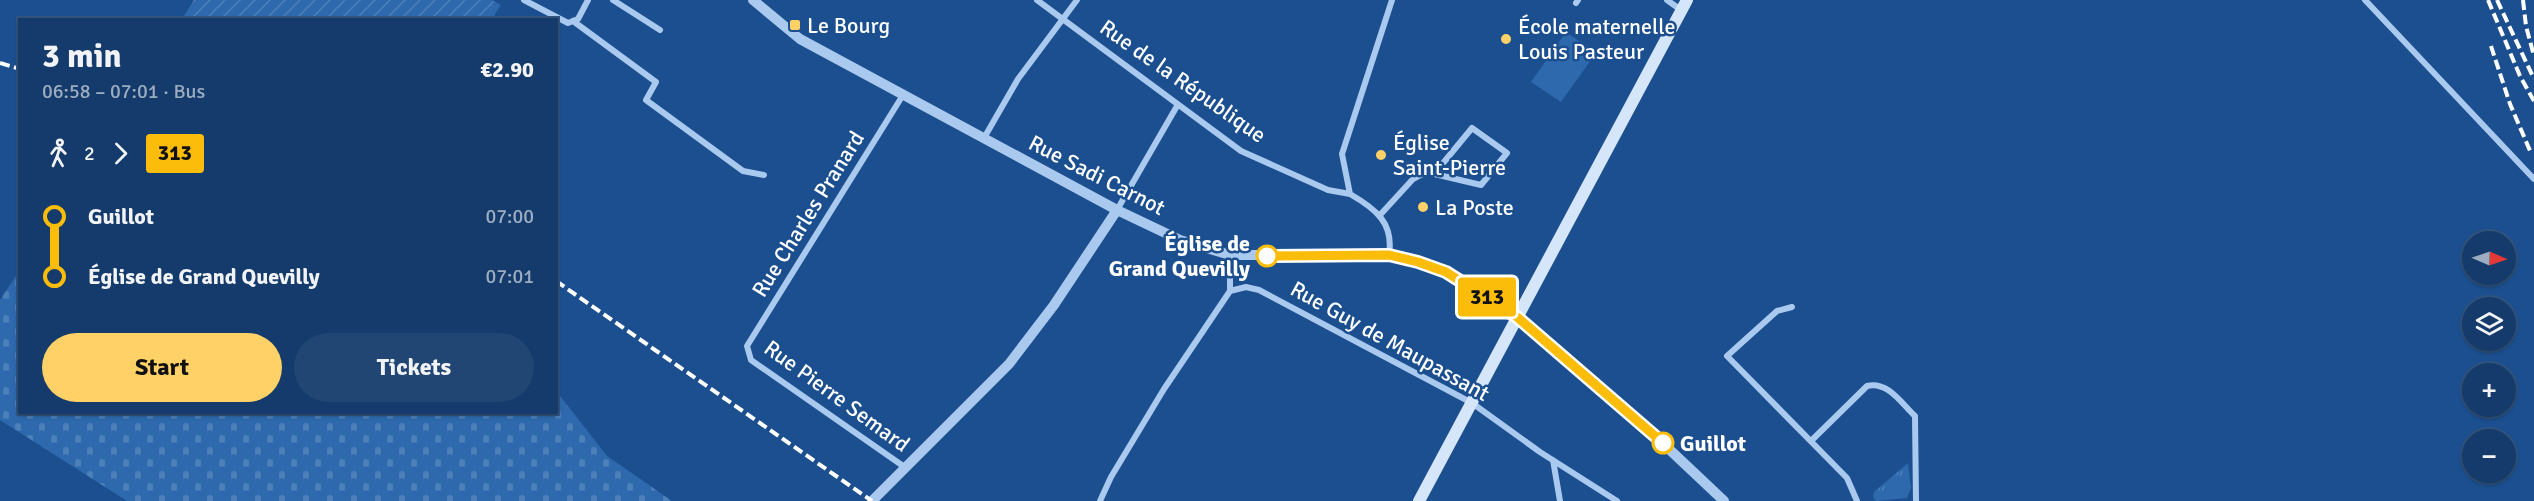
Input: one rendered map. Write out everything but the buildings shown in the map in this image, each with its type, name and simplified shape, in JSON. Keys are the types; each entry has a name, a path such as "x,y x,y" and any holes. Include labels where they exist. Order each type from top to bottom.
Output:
{"main road":[{"path":"1419,501 1684,5"}],"street":[{"path":"524,0 568,23 578,19 588,0"},
{"path":"613,0 660,30"},
{"name":"Rue Sadi Carnot","path":"753,0 800,39 1118,210 1180,240 1230,255 1389,255 1446,272 1517,317"},
{"name":"Rue de la République","path":"1037,0 1177,106 1241,151 1328,190 1350,194 1368,204 1380,215"},
{"path":"984,138 1018,79 1077,0"},
{"path":"1350,194 1342,154 1392,0"},
{"path":"1668,0 1684,5"},
{"path":"2365,0 2534,179"},
{"path":"573,21 656,82 646,100 743,171 764,175"},
{"name":"Rue Charles Pranard","path":"747,353 747,346 903,95"},
{"path":"872,501 1009,364 1054,305 1118,210 1177,106"},
{"path":"1389,255 1391,237 1380,215 1413,179 1444,162 1472,128 1507,153 1481,185 1426,172"},
{"path":"1100,501 1111,477 1164,389 1230,291 1230,255"},
{"name":"Rue Guy de Maupassant","path":"1230,291 1246,287 1259,290 1472,403 1553,460 1617,501"},
{"path":"1792,307 1777,311 1727,356 1847,478 1857,501"},
{"path":"1517,317 1653,434 1724,501"},
{"name":"Rue Pierre Semard","path":"747,353 751,360 906,468"},
{"path":"1811,441 1867,386 1876,384 1885,387 1915,416 1916,501"},
{"path":"1553,460 1560,501"}],"green space":[{"path":"194,0 492,0 501,5 492,18 183,18"},
{"path":"1566,32 1596,53 1561,102 1531,82"},
{"path":"18,273 18,414 558,414 558,393 607,456 672,501 127,501 0,420 0,300"},
{"path":"1908,463 1911,488 1907,498 1876,501 1873,497 1874,492"}],"railway":[{"path":"2488,0 2520,76 2534,101"},
{"path":"2497,0 2534,79"},
{"path":"2523,0 2526,26 2534,56"},
{"path":"2491,46 2510,104 2531,153"},
{"path":"0,63 18,68"},
{"path":"558,282 872,501"}],"bus line":[{"name":"313","path":"1267,256 1389,255 1446,272 1517,317 1663,443"}],"place":[{"name":"Le Bourg","path":"795,25"},
{"name":"École maternelle Louis Pasteur","path":"1506,39"},
{"name":"Église Saint-Pierre","path":"1381,155"},
{"name":"La Poste","path":"1423,207"},
{"name":"Église de Grand Quevilly","path":"1267,256"},
{"name":"Guillot","path":"1663,443"}]}
